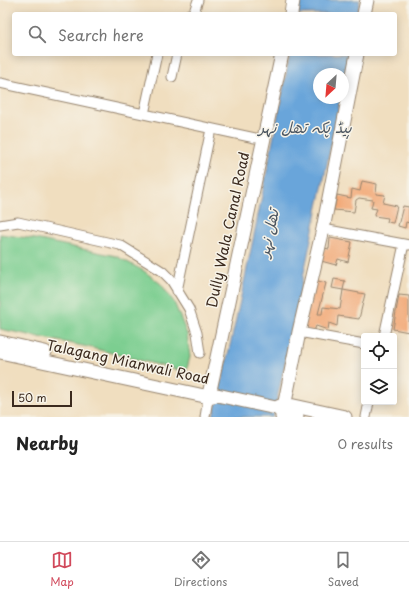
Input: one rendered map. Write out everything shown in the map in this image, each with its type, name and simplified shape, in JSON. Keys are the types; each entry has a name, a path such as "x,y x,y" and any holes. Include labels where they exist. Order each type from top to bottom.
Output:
{"street":[{"path":"194,12 198,0"},
{"path":"291,12 294,0"},
{"path":"364,12 367,0"},
{"path":"144,114 157,56"},
{"path":"172,77 177,56"},
{"name":"Dully Wala Canal Road","path":"212,394 282,56"},
{"path":"282,411 323,229 357,56"},
{"path":"0,83 255,138"},
{"path":"177,291 211,129"},
{"path":"0,225 18,222 120,245 162,271 171,280 188,309 197,333 200,353"},
{"path":"323,229 406,245 385,333"},
{"path":"299,332 361,343"},
{"name":"Talagang Mianwali Road","path":"0,342 212,394"},
{"name":"Talagang Mianwali Road","path":"0,352 212,394"},
{"path":"205,417 212,394 282,411 297,417"},
{"path":"366,417 368,405"},
{"path":"282,411 345,417"}],"green space":[{"path":"0,234 35,239 116,256 144,271 161,284 174,302 187,334 190,357 186,372 88,347 0,329"}],"water":[{"path":"301,0 360,0 357,12 298,12"},
{"name":"ہیڈ پکہ تھل نہر","path":"290,56 349,56 346,68 313,68 313,104 340,104 273,417 213,417 244,281"}],"building":[{"path":"362,181 377,184 376,194 385,195 383,203 397,206 393,223 387,222 388,218 374,216 377,209 371,208 373,200 359,198 356,200 354,212 334,210 337,195 351,198 352,189 360,191"},
{"path":"403,206 409,207 409,223 406,222 405,228 398,226"},
{"path":"330,238 352,242 348,262 338,259 336,265 321,261 324,248 329,249"},
{"path":"334,279 345,281 343,290 332,288"},
{"path":"314,280 326,283 318,314 322,314 323,307 340,309 343,290 365,294 359,319 338,316 337,326 329,323 328,330 316,326 314,331 304,329"},
{"path":"399,295 409,296 409,332 393,329"}],"water label":[{"name":"تھل نہر","path":"269,233"}]}
